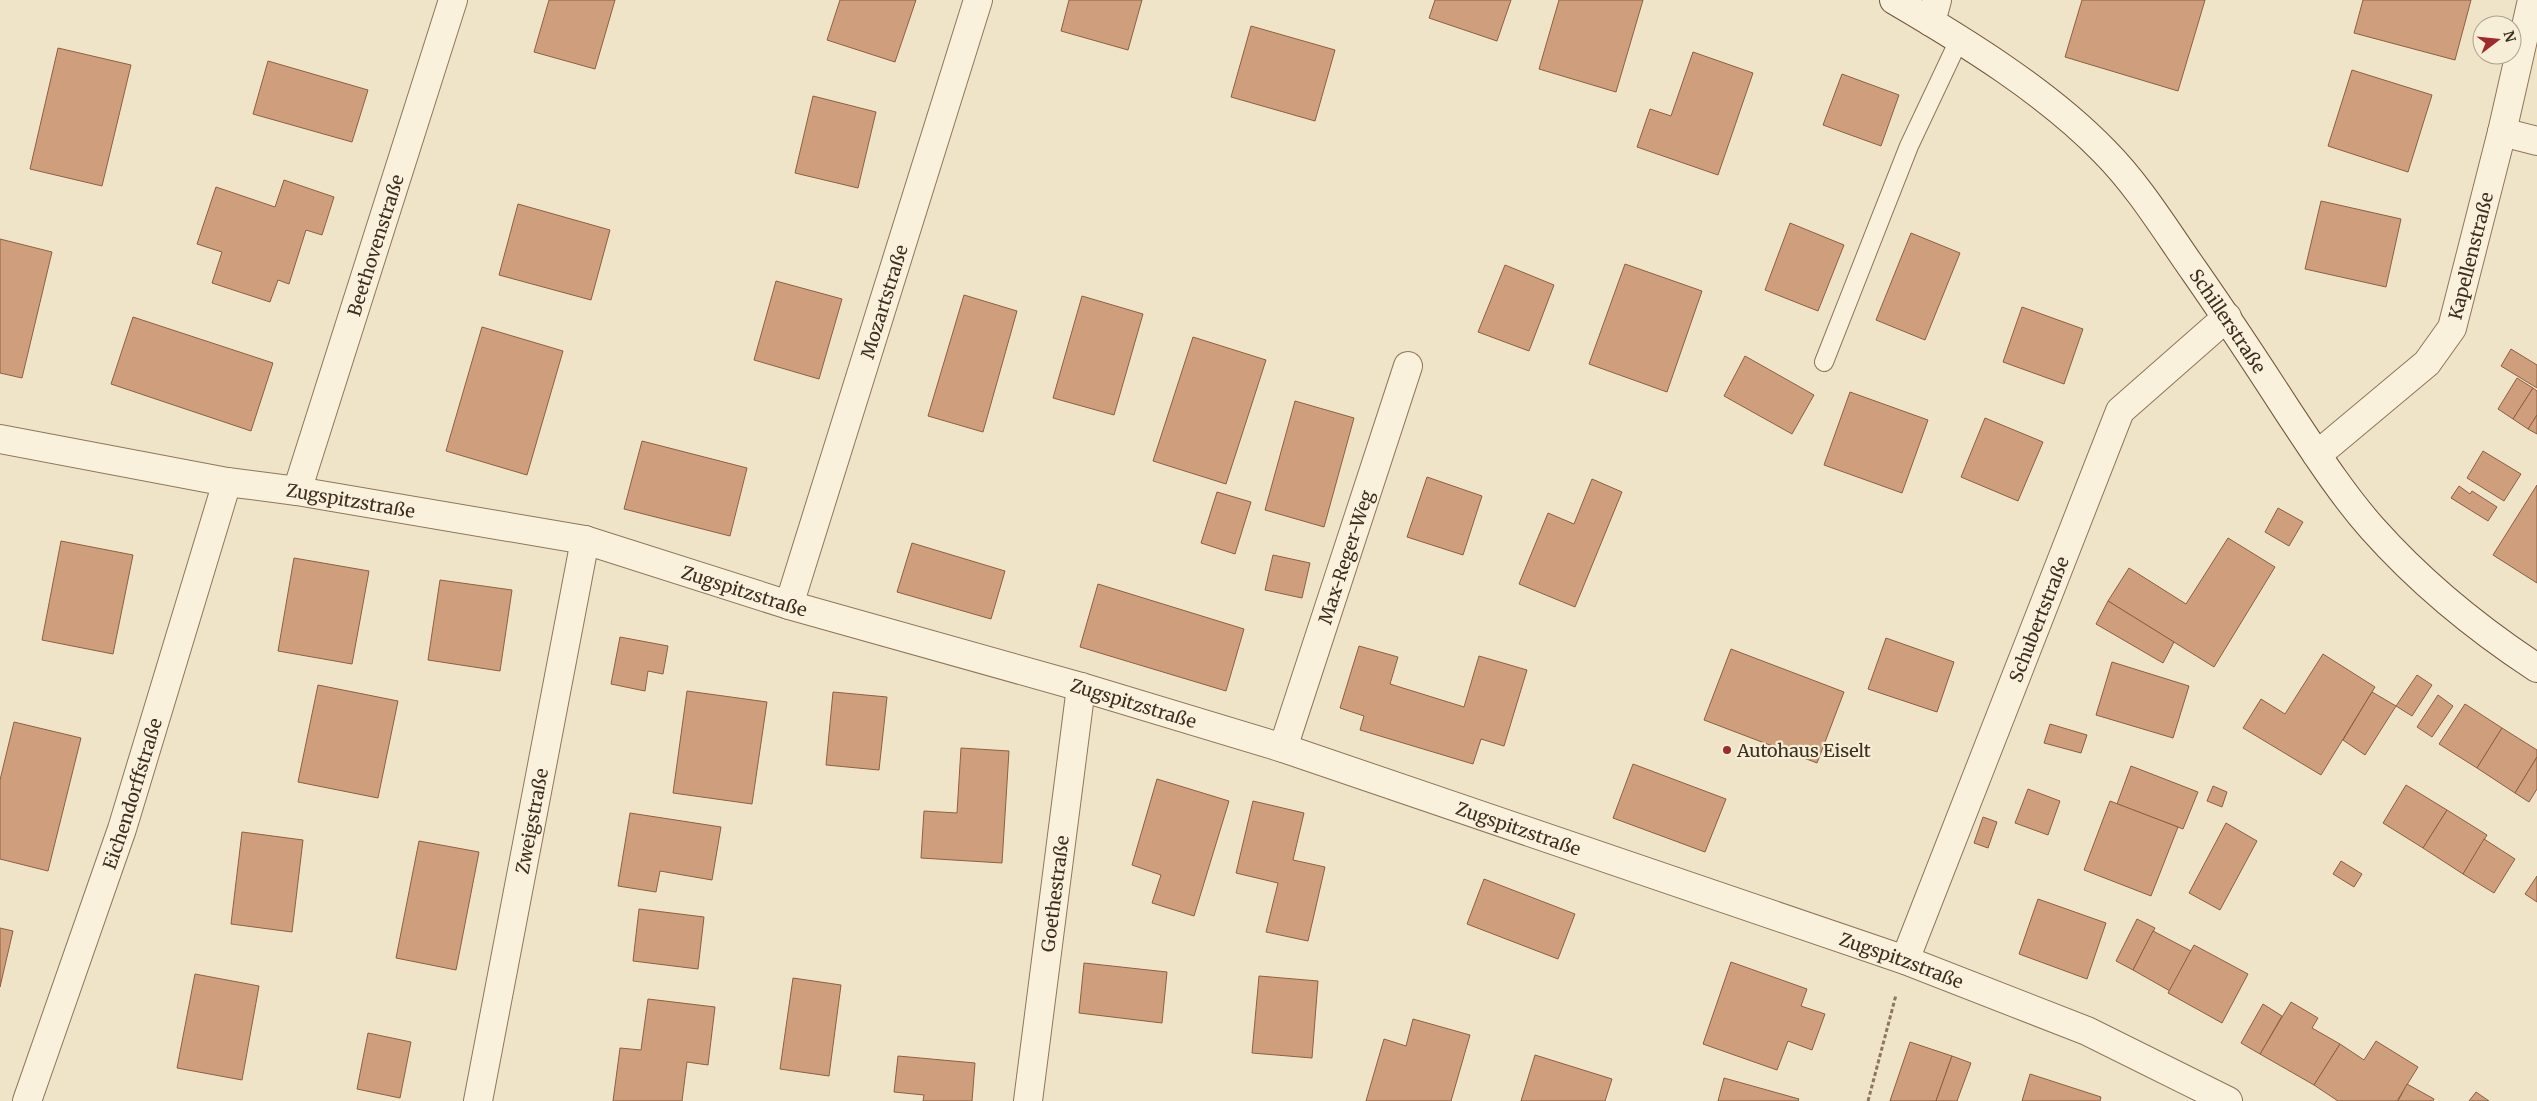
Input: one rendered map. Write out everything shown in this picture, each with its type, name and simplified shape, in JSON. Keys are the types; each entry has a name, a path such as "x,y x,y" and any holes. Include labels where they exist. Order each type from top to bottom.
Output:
{"street":[{"name":"Beethovenstraße","path":"298,491 453,0"},
{"name":"Mozartstraße","path":"789,605 978,0"},
{"name":"Schillerstraße","path":"1894,0 1934,11 1958,40 2056,106 2106,152 2148,206 2227,317 2317,455 2370,526 2410,569 2490,637 2537,668"},
{"name":"Kapellenstraße","path":"2317,455 2427,363 2452,328 2502,132 2532,0"},
{"path":"2502,132 2537,141"},
{"name":"Schubertstraße","path":"1905,960 2120,411 2227,317"},
{"name":"Max-Reger-Weg","path":"1283,748 1408,366"},
{"name":"Zugspitzstraße","path":"0,439 227,482 298,491 585,540 789,605 1081,686 1283,748 1905,960 2087,1031 2228,1101"},
{"name":"Eichendorffstraße","path":"27,1101 122,829 227,482"},
{"name":"Zweigstraße","path":"478,1101 585,540"},
{"name":"Goethestraße","path":"1028,1101 1081,686"}],"lane":[{"path":"1824,362 1909,146 1958,40"}],"path":[{"path":"1868,1101 1905,960"}],"building":[{"path":"549,0 615,0 595,69 534,52"},
{"path":"840,0 916,0 895,62 827,40"},
{"path":"1069,0 1142,0 1128,50 1061,31"},
{"path":"1435,0 1511,0 1497,41 1429,18"},
{"path":"1559,0 1643,0 1616,92 1539,69"},
{"path":"2082,0 2205,0 2178,91 2065,57"},
{"path":"2363,0 2471,0 2455,60 2354,33"},
{"path":"1251,26 1335,50 1315,121 1231,97"},
{"path":"58,48 131,65 102,186 30,169"},
{"path":"1693,52 1753,73 1718,175 1637,147 1650,109 1671,116"},
{"path":"268,61 368,90 352,142 253,114"},
{"path":"2352,70 2432,95 2408,172 2328,146"},
{"path":"1842,74 1899,95 1881,146 1823,125"},
{"path":"813,96 876,112 858,188 795,173"},
{"path":"284,180 334,197 322,235 306,230 289,284 278,280 270,302 212,283 222,252 197,244 216,187 275,207"},
{"path":"2321,201 2401,219 2386,287 2305,269"},
{"path":"518,204 610,230 591,300 499,275"},
{"path":"1790,223 1844,245 1818,311 1765,290"},
{"path":"1911,233 1960,253 1925,340 1876,320"},
{"path":"0,239 52,252 22,378 0,373"},
{"path":"1625,264 1702,291 1667,392 1589,364"},
{"path":"1505,265 1554,285 1529,351 1478,332"},
{"path":"776,281 842,299 819,379 754,360"},
{"path":"964,295 1017,311 983,432 928,416"},
{"path":"1082,296 1143,314 1114,415 1053,398"},
{"path":"2022,307 2083,329 2064,384 2003,362"},
{"path":"133,317 273,363 251,431 111,384"},
{"path":"482,327 563,351 527,475 446,451"},
{"path":"1193,337 1266,360 1226,484 1153,461"},
{"path":"2511,349 2537,365 2537,388 2501,366"},
{"path":"1745,356 1814,395 1792,434 1724,396"},
{"path":"2517,378 2533,388 2513,419 2498,409"},
{"path":"2533,388 2537,391 2537,415 2528,429 2513,419"},
{"path":"1850,392 1928,420 1902,493 1824,465"},
{"path":"1295,401 1354,418 1324,527 1265,510"},
{"path":"2537,415 2537,434 2528,429"},
{"path":"1985,418 2043,442 2018,501 1961,477"},
{"path":"642,441 747,468 730,536 624,509"},
{"path":"2483,451 2521,474 2504,501 2467,478"},
{"path":"1427,477 1482,496 1463,555 1407,537"},
{"path":"1592,479 1622,492 1575,607 1519,584 1548,513 1574,524"},
{"path":"2537,485 2537,583 2493,555"},
{"path":"2459,486 2470,494 2472,491 2497,507 2488,521 2451,498"},
{"path":"1217,492 1251,502 1235,554 1201,543"},
{"path":"2278,508 2303,522 2289,546 2265,532"},
{"path":"2228,538 2275,567 2214,667 2108,601 2129,568 2186,604"},
{"path":"61,541 133,555 113,654 42,640"},
{"path":"912,543 1005,571 991,619 897,592"},
{"path":"1273,555 1310,563 1302,598 1265,590"},
{"path":"294,558 369,571 352,664 278,651"},
{"path":"440,580 512,590 500,671 428,660"},
{"path":"1098,584 1244,629 1226,691 1080,647"},
{"path":"2108,601 2174,642 2163,663 2096,624"},
{"path":"620,637 668,646 663,674 648,671 645,691 611,684"},
{"path":"1886,638 1954,662 1937,712 1868,689"},
{"path":"1359,646 1398,657 1390,684 1464,707 1479,656 1527,670 1504,746 1481,739 1473,764 1360,730 1364,716 1340,708"},
{"path":"1731,649 1844,692 1817,763 1704,720"},
{"path":"2323,654 2375,687 2321,775 2243,728 2261,699 2285,714"},
{"path":"2112,662 2189,686 2173,738 2096,715"},
{"path":"2417,675 2432,685 2412,716 2396,706"},
{"path":"318,685 398,701 378,798 298,782"},
{"path":"687,691 767,702 752,804 673,793"},
{"path":"833,692 887,697 879,770 826,765"},
{"path":"2372,692 2396,706 2365,755 2343,740"},
{"path":"2438,695 2453,706 2432,737 2417,727"},
{"path":"2465,704 2502,728 2477,768 2439,744"},
{"path":"14,722 81,738 48,871 0,859 0,780"},
{"path":"2050,724 2087,735 2081,753 2044,743"},
{"path":"2502,728 2537,750 2537,757 2515,793 2477,768"},
{"path":"961,748 1009,751 1002,863 921,858 924,811 957,813"},
{"path":"2537,757 2537,789 2529,802 2515,793"},
{"path":"1633,764 1726,799 1705,852 1613,818"},
{"path":"2131,766 2198,792 2183,829 2117,804"},
{"path":"1157,779 1229,801 1194,916 1152,903 1161,875 1132,865"},
{"path":"2406,785 2447,810 2423,848 2383,823"},
{"path":"2213,786 2227,792 2222,807 2207,801"},
{"path":"2028,789 2060,801 2048,835 2015,823"},
{"path":"1253,801 1304,813 1293,860 1325,867 1308,941 1266,932 1278,883 1236,873"},
{"path":"2110,801 2178,827 2151,896 2084,870"},
{"path":"2447,810 2487,835 2463,874 2423,848"},
{"path":"630,813 721,827 712,880 660,871 656,892 618,886"},
{"path":"1983,817 1997,822 1988,848 1974,843"},
{"path":"2226,823 2257,841 2220,910 2189,893"},
{"path":"242,832 303,840 292,932 231,924"},
{"path":"2484,839 2515,859 2494,893 2463,874"},
{"path":"419,841 479,852 456,970 396,958"},
{"path":"2341,861 2362,874 2354,887 2333,874"},
{"path":"2537,876 2537,902 2525,894"},
{"path":"1484,879 1575,914 1558,959 1467,924"},
{"path":"2038,899 2106,923 2087,979 2019,954"},
{"path":"639,909 704,917 698,969 633,961"},
{"path":"2137,919 2155,928 2133,970 2116,961"},
{"path":"0,928 13,931 0,987"},
{"path":"2153,931 2191,951 2170,991 2133,970"},
{"path":"2194,945 2248,974 2222,1023 2168,993"},
{"path":"1731,962 1807,989 1801,1006 1825,1014 1812,1050 1788,1041 1777,1070 1703,1044"},
{"path":"1084,963 1167,972 1162,1023 1079,1013"},
{"path":"195,974 259,986 242,1080 177,1068"},
{"path":"1259,976 1318,981 1312,1058 1252,1053"},
{"path":"793,978 841,985 829,1076 780,1069"},
{"path":"648,999 715,1007 708,1065 687,1062 682,1101 613,1101 620,1048 641,1050"},
{"path":"2291,1002 2318,1018 2312,1028 2340,1044 2314,1085 2260,1054"},
{"path":"2263,1004 2282,1016 2260,1054 2241,1043"},
{"path":"1413,1019 1470,1035 1451,1101 1366,1101 1384,1039 1406,1046"},
{"path":"368,1033 411,1042 400,1098 357,1089"},
{"path":"2376,1041 2418,1067 2397,1101 2338,1101 2314,1085 2340,1044 2364,1060"},
{"path":"1910,1042 1952,1056 1936,1101 1890,1101"},
{"path":"1535,1055 1612,1079 1605,1101 1521,1101"},
{"path":"898,1056 975,1063 972,1101 923,1101 924,1095 894,1092"},
{"path":"1952,1056 1971,1063 1957,1101 1936,1101"},
{"path":"2030,1074 2101,1097 2100,1101 2022,1101"},
{"path":"1724,1078 1799,1099 1798,1101 1718,1101"},
{"path":"2407,1084 2434,1099 2433,1101 2398,1101"},
{"path":"2476,1092 2489,1101 2469,1101"}],"place":[{"name":"Autohaus Eiselt","path":"1727,750"}]}
